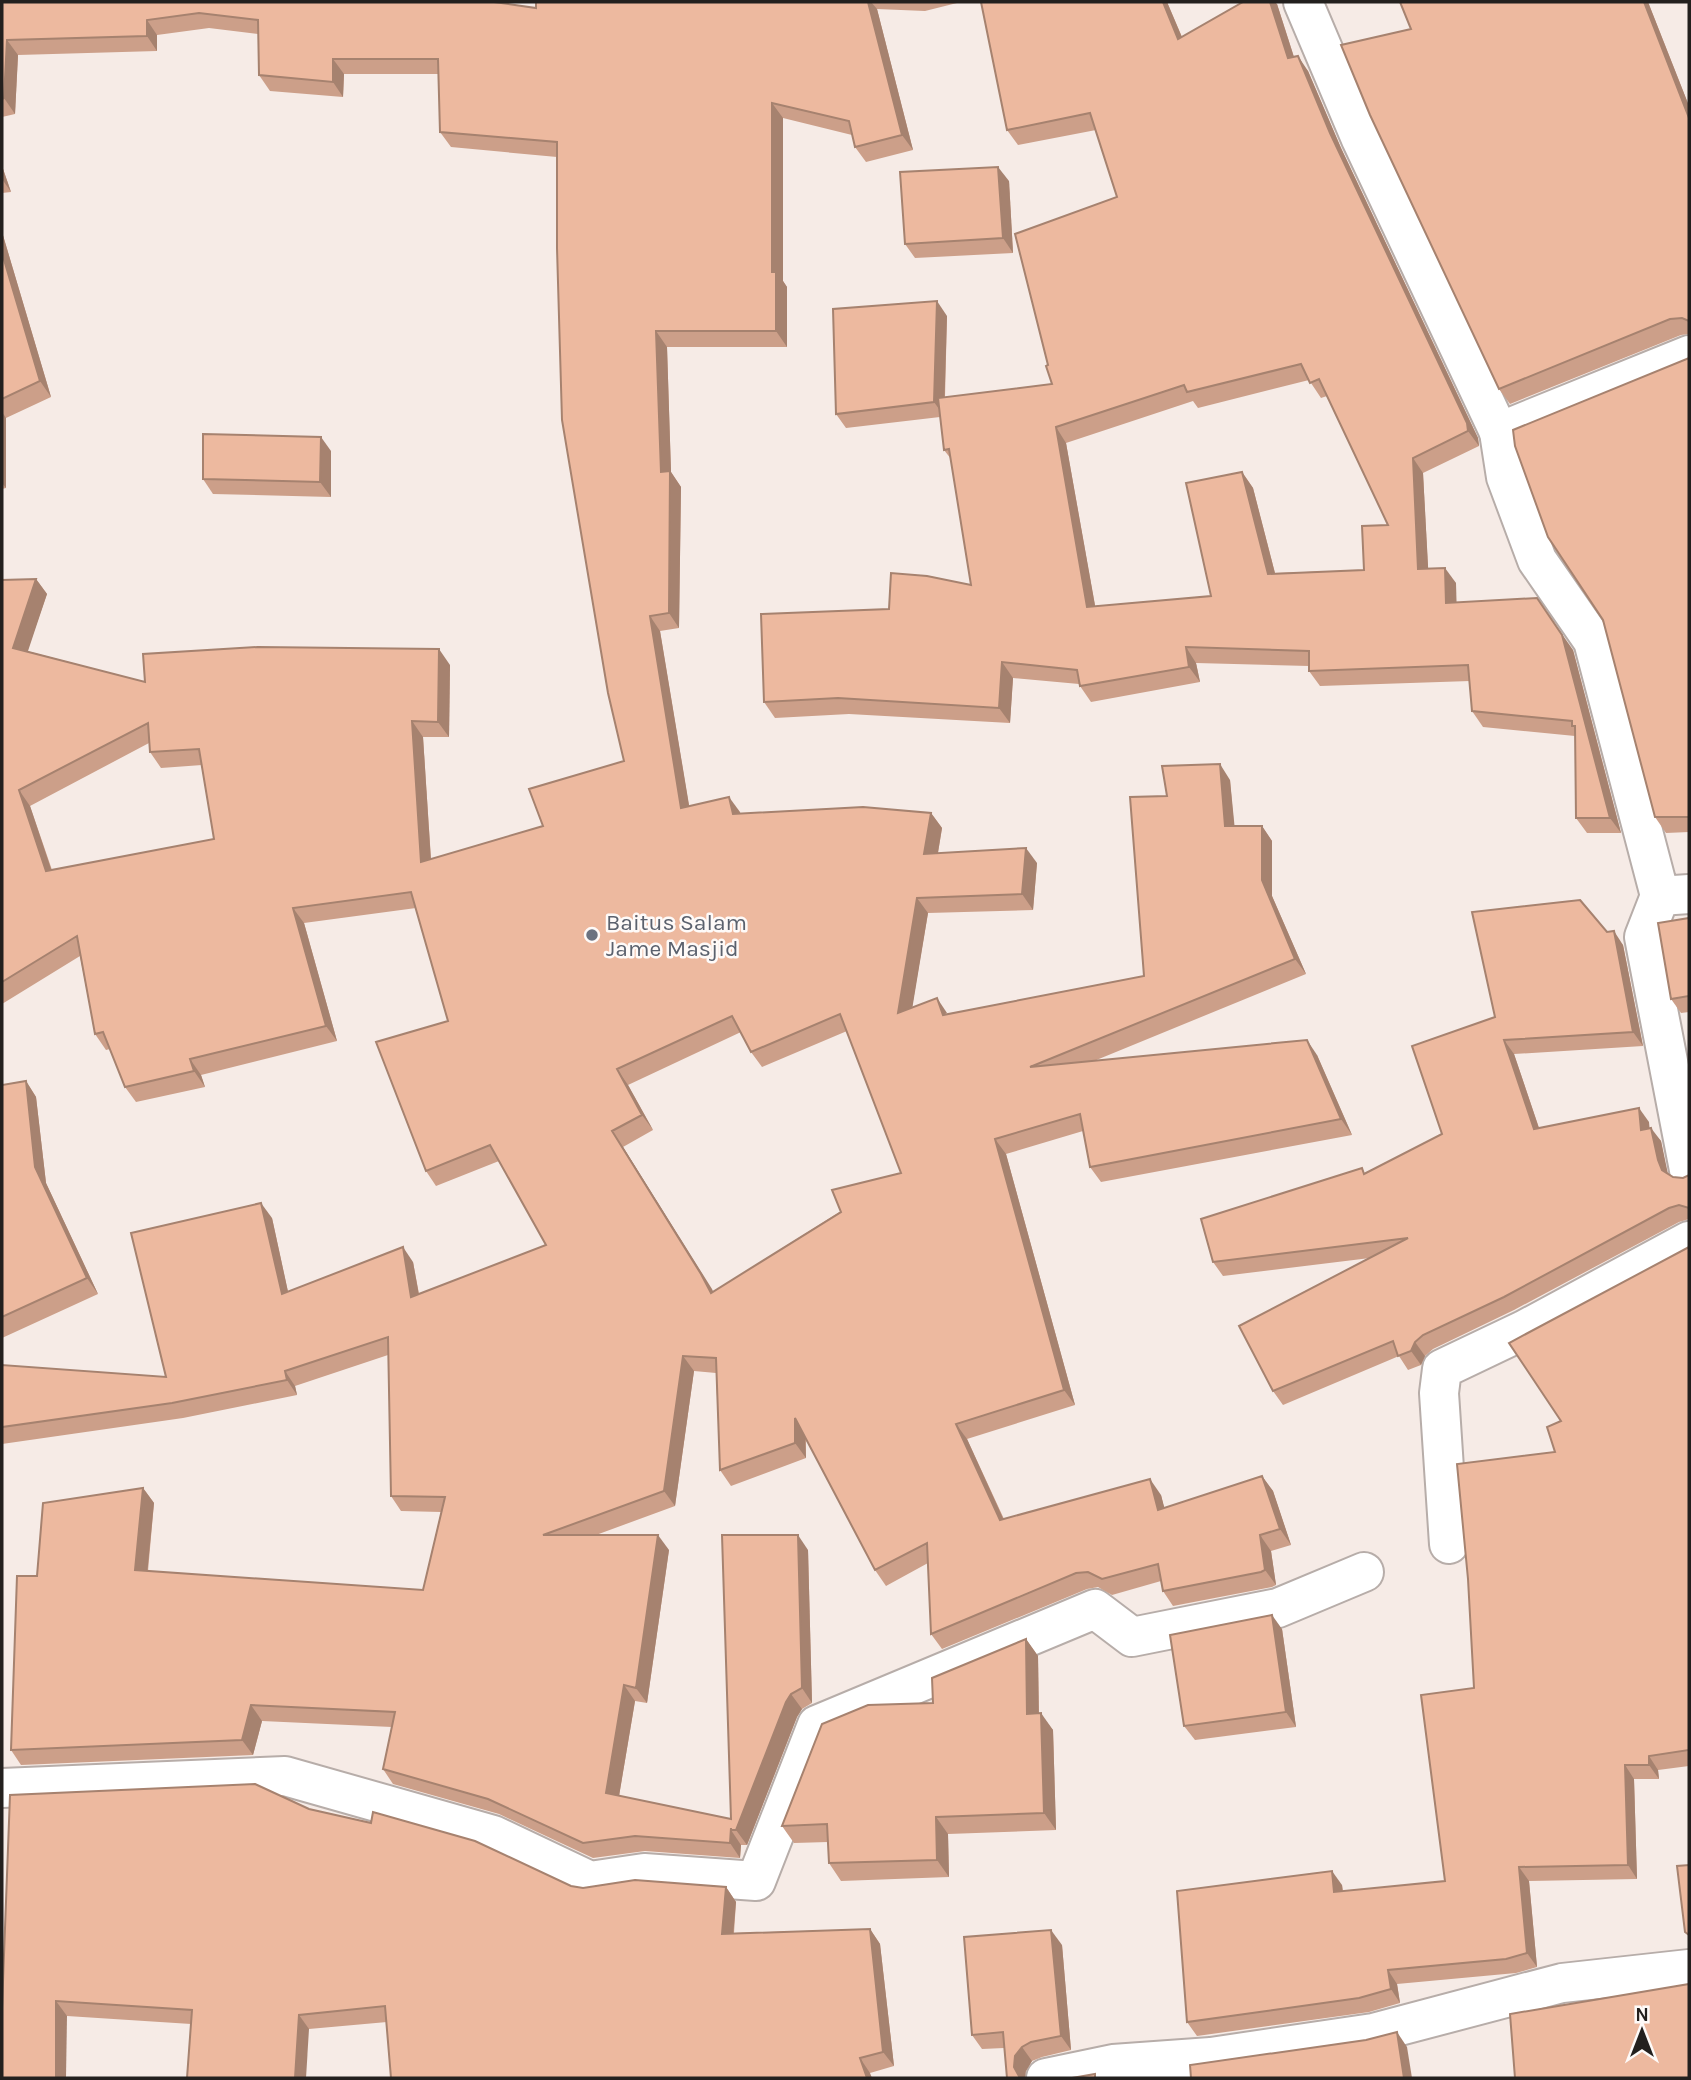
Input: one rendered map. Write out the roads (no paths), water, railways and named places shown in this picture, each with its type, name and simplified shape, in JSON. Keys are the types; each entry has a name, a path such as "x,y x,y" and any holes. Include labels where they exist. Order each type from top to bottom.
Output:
{"street":[{"path":"1303,2 1361,139 1499,432 1506,477 1537,560 1593,640 1675,895 1644,937 1689,1170"},
{"path":"1499,432 1689,355"},
{"path":"1449,1544 1439,1393 1442,1368 1524,1330 1689,1241"},
{"path":"2,1788 285,1776 494,1835 590,1881 644,1873 756,1881 817,1725 1095,1609 1132,1637 1278,1608 1364,1572"},
{"path":"1046,2078 1114,2071 1373,2033 1562,1983 1689,1969"}],"place":[{"name":"Baitus Salam Jame Masjid","path":"592,935"}]}
